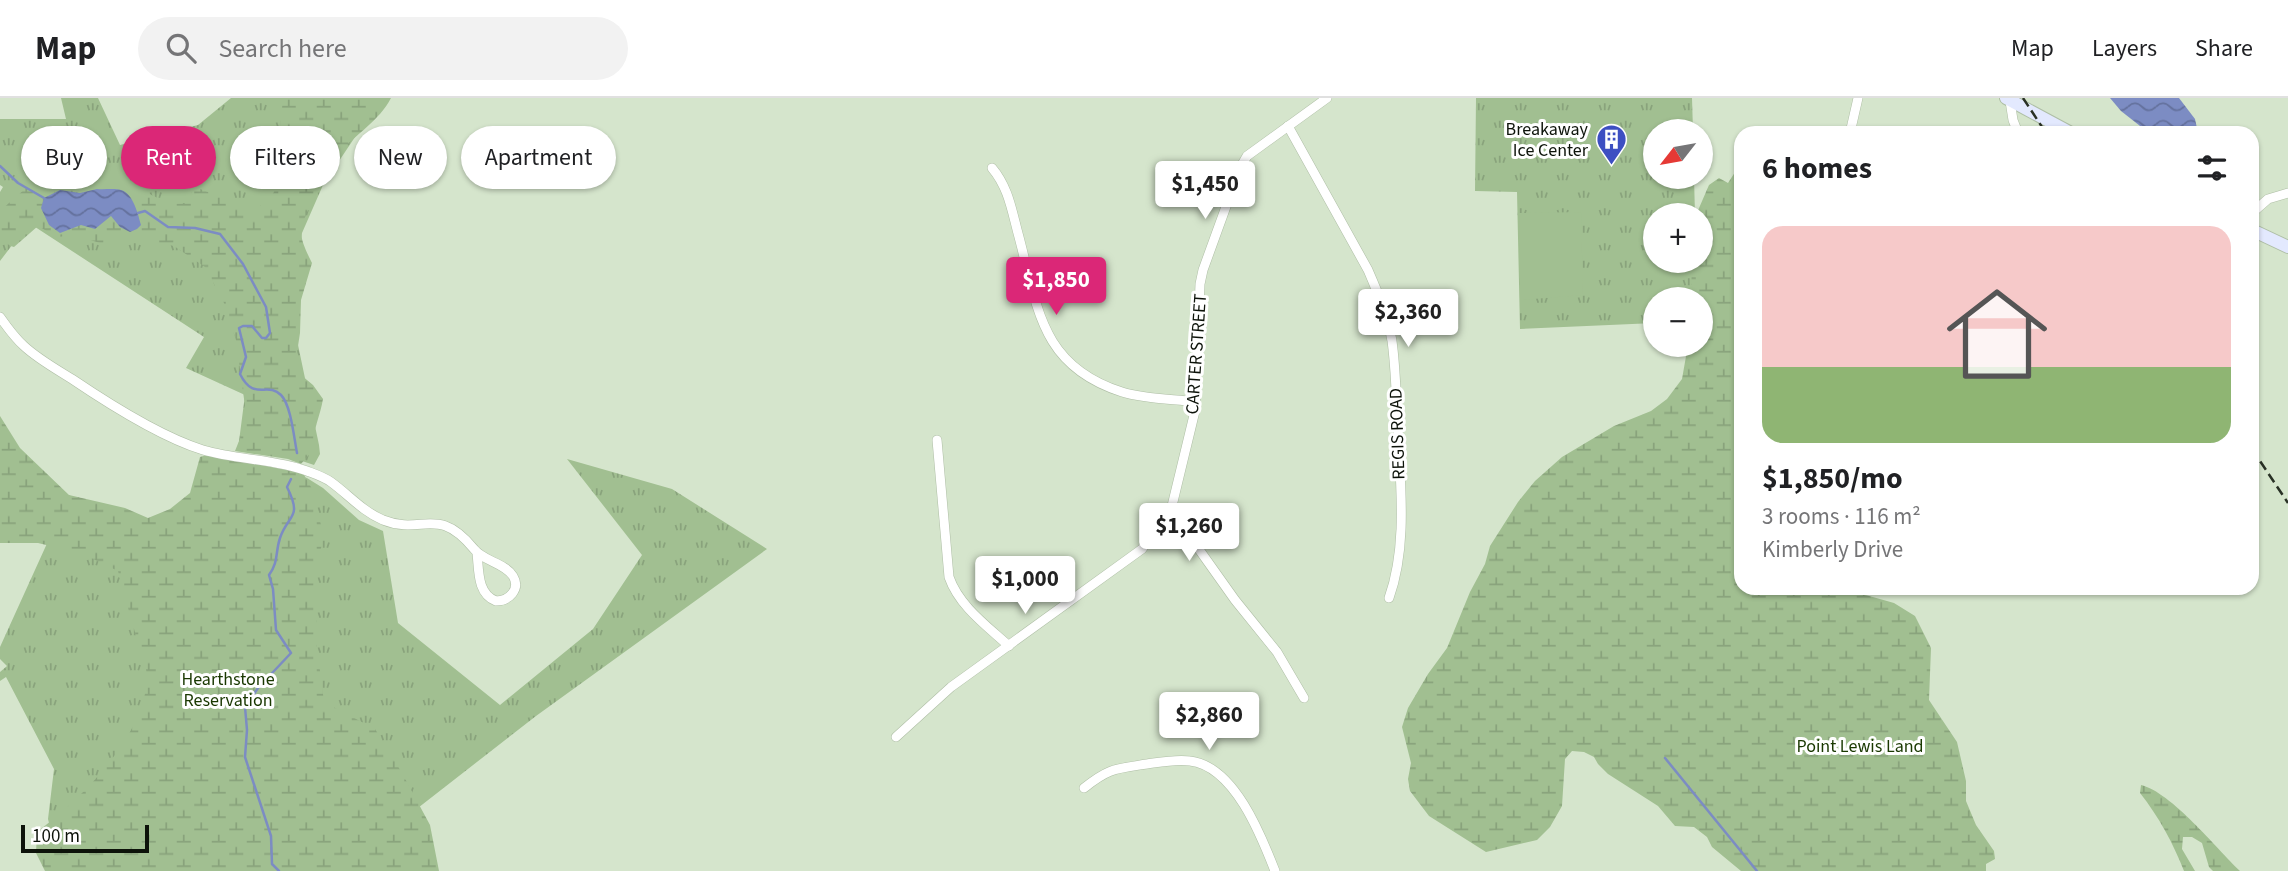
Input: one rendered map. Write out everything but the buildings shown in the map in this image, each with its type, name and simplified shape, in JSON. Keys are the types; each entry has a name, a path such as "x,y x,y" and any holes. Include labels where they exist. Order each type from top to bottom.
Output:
{"main road":[{"path":"2008,99 2058,126"},
{"path":"2259,233 2288,247"}],"street":[{"name":"CARTER STREET","path":"1171,510 1196,402 1200,284 1244,160 1252,150 1327,98"},
{"path":"1852,126 1858,98"},
{"path":"2008,99 2015,126"},
{"name":"REGIS ROAD","path":"1288,126 1368,270 1378,292 1391,339 1401,527 1396,578 1389,598"},
{"path":"992,168 1007,193 1039,315 1063,358 1082,374 1124,392 1196,402"},
{"path":"2259,207 2268,199 2288,193"},
{"path":"0,317 17,339 34,354 110,404 156,429 199,449 232,457 290,465 308,472 331,482 362,509 386,521 445,525 460,533 477,553 513,576 515,588 508,598 496,601 485,595 477,553"},
{"path":"937,440 949,577 953,589 1009,646"},
{"path":"896,737 951,687 1142,550 1171,510 1235,600 1277,652 1304,698"},
{"path":"1084,788 1111,770 1170,761 1191,761 1202,765 1226,783 1243,802 1259,830 1275,871"}],"green space":[{"path":"61,98 98,98 121,145 121,189 216,189 216,126 194,126 231,98 381,98 362,126 354,126 354,138 340,160 340,126 230,126 230,189 321,189 302,233 293,321 319,445 320,454 314,465 290,457 238,449 245,395 186,368 204,337 29,223 0,261 0,192 3,187 0,185 0,119 66,119"},
{"path":"283,98 391,98 368,126 354,126 354,139 340,152 340,126 280,126"},
{"path":"1476,98 1692,98 1693,119 1643,119 1643,189 1694,189 1695,203 1643,203 1643,273 1696,273 1697,287 1643,287 1643,324 1520,329 1517,192 1475,191"},
{"name":"Point Lewis Land","path":"1734,174 1734,595 1866,595 1894,603 1915,616 1931,648 1929,700 1957,742 1966,781 1966,801 1976,825 1994,851 1995,859 1986,864 1986,871 1741,871 1712,847 1707,837 1694,827 1675,826 1658,806 1608,774 1594,757 1584,752 1572,751 1565,759 1562,806 1550,827 1537,840 1486,852 1429,816 1410,791 1408,779 1411,763 1402,727 1408,708 1447,648 1470,592 1485,564 1490,546 1518,502 1535,481 1562,457 1614,426 1651,411 1667,399 1682,379 1686,357 1713,357 1713,287 1691,287 1692,273 1713,273 1713,203 1701,203 1707,189 1713,189 1713,182 1719,178 1728,183"},
{"path":"25,189 54,189 55,195 81,225 102,225 106,218 111,216 125,230 109,246 75,235 57,237 38,226 14,247 3,238 0,211"},
{"path":"194,189 200,189 226,199 243,211 266,204 274,189 319,189 301,232 312,263 301,300 296,359 301,375 323,399 313,450 301,464 288,459 235,451 247,421 236,340 224,303 205,267 174,246 150,241 130,232 137,229 138,213 131,199 144,191 169,204 186,203"},
{"path":"1581,212 1583,295 1520,300 1519,213"},
{"path":"0,416 20,448 69,495 125,508 148,518 170,509 190,493 200,457 207,455 303,473 312,489 324,537 314,574 316,640 324,702 375,729 430,825 439,871 45,871 36,853 37,832 91,784 122,745 143,702 147,676 118,571 83,554 38,543 0,543"},
{"name":"Hearthstone Reservation","path":"567,459 672,489 767,549 536,716 337,871 61,871 48,819 54,769 6,677 0,681 0,672 7,666 0,659 0,647 69,495 131,534 287,472 307,478 323,488 359,520 383,531 398,623 500,705 593,629 642,555"},
{"path":"2141,785 2166,798 2179,809 2240,871 2213,871 2209,867 2202,843 2192,837 2183,837 2182,849 2195,871 2184,871 2165,831 2140,793"}],"water":[{"path":"2110,98 2179,98 2195,119 2196,126 2140,126"},
{"path":"97,189 118,189 125,192 134,204 141,225 130,232 120,227 111,216 95,229 81,225 60,233 49,225 41,208 44,198 60,190 80,193"}],"waterway":[{"path":"0,166 18,183 44,198"},
{"path":"138,213 145,211 168,227 195,228 220,234 243,264 266,307 270,333 266,338 262,338 252,326 239,328 246,357 240,374 250,387 276,391 281,395 290,414 297,453"},
{"path":"279,871 272,864 271,836 245,757 245,707 258,688 291,653 276,630 273,589 269,575 276,561 283,530 293,516 294,505 287,487 291,479"},
{"path":"1665,758 1757,871"}],"railway":[{"path":"2023,98 2041,126"},
{"path":"2259,460 2288,503"}],"place":[{"name":"Breakaway Ice Center","path":"1611,166"}]}
